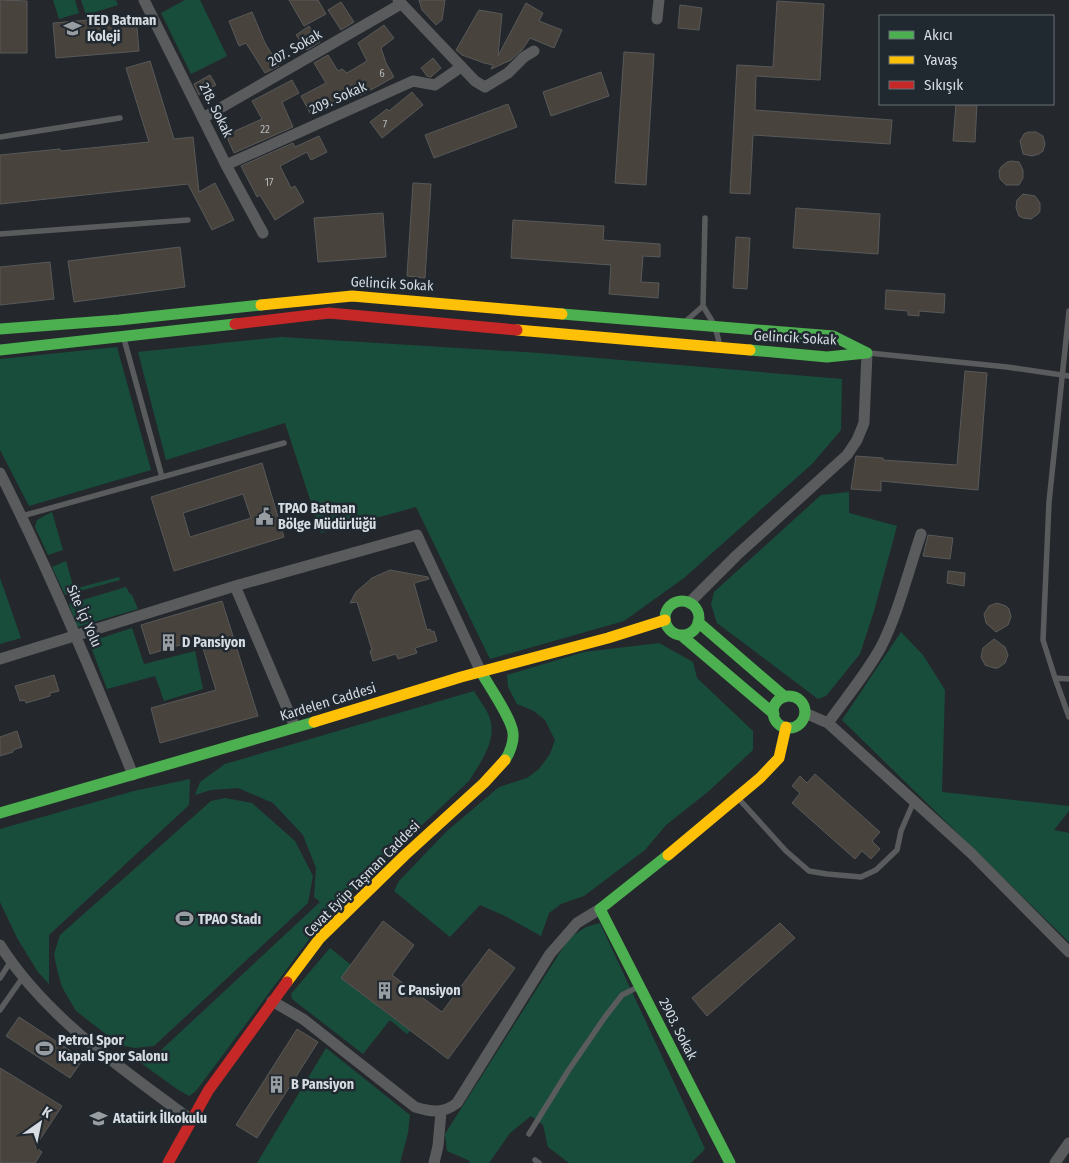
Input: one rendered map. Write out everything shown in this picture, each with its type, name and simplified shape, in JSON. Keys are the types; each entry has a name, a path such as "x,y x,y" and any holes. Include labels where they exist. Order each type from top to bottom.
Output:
{"street":[{"name":"218. Sokak","path":"144,0 226,165 263,234"},
{"path":"656,19 659,0"},
{"name":"207. Sokak","path":"203,118 400,2"},
{"path":"400,2 461,67 475,81 485,87 508,74 524,57 534,51"},
{"name":"209. Sokak","path":"226,165 412,81 435,85 461,67"},
{"path":"352,296 360,316"},
{"name":"Gelincik Sokak","path":"0,329 119,320 352,296 472,305 680,327 715,326 833,336 867,353"},
{"name":"Gelincik Sokak","path":"0,350 329,313 670,340 720,348 826,357 867,353"},
{"path":"689,603 737,555 847,455 857,440 864,423 867,353"},
{"name":"Site İçi Yolu","path":"0,473 22,516 77,636 133,775"},
{"path":"828,723 881,646 899,601 921,534"},
{"path":"0,659 235,586 417,535 481,672"},
{"path":"235,586 295,728"},
{"path":"681,635 692,632 698,622 697,611 689,603 684,602 674,603 667,610 666,625 672,632 681,635 774,714 778,723 786,727 796,726 804,718 805,713 799,700 790,696 785,697 775,705 774,714"},
{"name":"Kardelen Caddesi","path":"0,813 665,620"},
{"path":"698,622 785,697"},
{"name":"Cevat Eyüp Taşman Caddesi","path":"168,1163 191,1120 223,1070 320,938 405,855 502,765 509,754 513,733 509,721 481,672"},
{"path":"805,713 828,723 970,853 1069,952"},
{"path":"272,1001 303,1019 415,1107 441,1112 451,1108 457,1103 550,954 577,923 600,909 703,827 760,778 779,758 786,727"},
{"name":"2903. Sokak","path":"600,909 726,1159"},
{"path":"0,945 23,977 61,1018 87,1042 191,1120"},
{"path":"434,1163 438,1146 441,1112"},
{"path":"1055,1163 1069,1143"}],"lane":[{"path":"0,137 120,118"},
{"path":"705,218 703,306 715,326 720,348"},
{"path":"0,234 188,220"},
{"path":"680,327 703,306"},
{"path":"1069,311 1049,502 1043,640 1069,717"},
{"path":"124,337 162,477"},
{"path":"867,353 1006,366 1069,376"},
{"path":"22,516 284,443"},
{"path":"1055,678 1069,679"},
{"path":"737,797 786,850 809,871 861,876 876,870 897,850 901,831 914,801"},
{"path":"0,978 11,961"},
{"path":"0,1010 23,977"},
{"path":"529,1134 568,1071 605,1017 622,995 640,986"}],"green space":[{"path":"53,0 75,0 79,13 59,19"},
{"path":"81,0 116,0 118,5 86,15"},
{"path":"185,0 200,0 227,56 191,74 161,13"},
{"path":"281,337 539,353 842,379 841,430 812,464 684,578 624,621 490,659 416,507 321,533 285,423 166,460 138,352"},
{"path":"117,347 151,470 29,506 0,450 0,359"},
{"path":"849,492 849,513 897,526 874,611 860,654 826,696 818,699 717,623 711,604 714,592 821,495"},
{"path":"52,512 63,550 48,555 35,527 37,520"},
{"path":"66,561 74,589 119,577 120,580 65,595 52,567"},
{"path":"0,578 21,638 0,644"},
{"path":"126,587 138,609 77,627 69,604"},
{"path":"132,628 144,664 195,651 203,689 164,701 155,676 107,689 89,642"},
{"path":"901,632 923,655 945,690 942,792 1069,806 1069,811 1054,830 1069,833 1069,942 842,720"},
{"path":"659,643 693,662 697,678 753,731 753,750 709,791 666,825 645,850 584,896 561,904 549,913 541,936 505,916 480,905 450,937 394,891 399,881 447,831 499,787 527,778 539,769 550,754 555,740 545,720 534,711 517,704 508,687 507,675 584,652"},
{"path":"474,691 489,715 492,727 489,744 469,781 330,911 196,1091 189,1096 127,1053 158,1053 320,902 314,897 316,868 303,835 273,803 238,788 211,790 195,795 200,782 225,764"},
{"path":"190,779 189,805 49,935 49,984 38,972 17,938 0,902 0,829 134,791"},
{"name":"TPAO Stadı","path":"225,798 252,803 295,841 313,876 308,903 154,1046 135,1048 120,1045 76,1011 62,987 54,954 60,935 211,801"},
{"path":"600,923 705,1149 691,1163 569,1163 548,1147 543,1125 531,1116 510,1133 489,1163 469,1163 470,1161 447,1151 445,1134 569,938 586,927"},
{"path":"330,948 351,965 341,978 372,1002 386,994 377,1006 410,1031 407,1034 390,1020 363,1054 292,999 291,994"},
{"path":"326,1048 410,1115 408,1133 400,1163 257,1163"}],"building":[{"path":"0,0 27,1 27,53 0,53"},
{"path":"289,0 318,0 326,14 304,26"},
{"path":"419,0 445,0 442,20 436,25 422,10"},
{"path":"777,1 824,4 820,80 756,76 755,110 892,120 890,144 753,135 750,194 730,193 737,65 773,67"},
{"path":"341,2 354,22 341,30 328,10"},
{"path":"526,3 543,13 539,21 562,30 554,48 530,38 522,50 511,60 491,69 493,65 462,55 456,50 479,10 502,14 498,56"},
{"path":"680,5 702,8 699,30 678,28"},
{"path":"252,12 265,43 279,66 265,73 246,43 239,46 229,21"},
{"path":"136,16 139,51 56,58 53,23"},
{"path":"384,25 394,38 381,48 386,63 394,77 360,96 357,90 311,115 301,96 326,83 314,63 328,55 338,71 342,69 347,73 367,61 358,43"},
{"path":"309,26 320,42 307,50 296,35"},
{"path":"624,52 654,54 646,185 615,183"},
{"path":"433,58 441,68 431,77 427,76 421,68"},
{"path":"150,61 174,139 193,137 199,192 215,183 234,220 212,230 188,184 0,204 0,155 149,142 126,68"},
{"path":"601,72 609,96 551,116 543,92"},
{"path":"210,75 216,85 199,95 194,84"},
{"path":"292,80 299,93 282,102 293,127 234,153 226,135 262,119 252,101"},
{"path":"412,92 423,105 382,138 370,122 387,109 389,111"},
{"path":"508,104 517,127 434,158 425,135"},
{"path":"956,105 977,105 975,142 953,141"},
{"path":"1036,132 1043,136 1045,144 1043,151 1039,154 1032,156 1023,154 1020,141 1024,134"},
{"path":"319,136 327,152 311,160 307,152 280,166 291,188 295,186 304,202 275,220 260,195 257,197 241,166 293,143 295,147"},
{"path":"1011,161 1019,162 1023,170 1023,178 1019,185 1006,185 1000,179 999,171 1001,167"},
{"path":"413,183 431,184 425,278 407,276"},
{"path":"1023,194 1035,196 1040,203 1040,211 1031,219 1019,216 1016,208 1017,200"},
{"path":"796,208 880,214 878,254 793,248"},
{"path":"383,213 386,257 318,262 314,218"},
{"path":"513,220 604,226 603,240 660,244 660,257 643,256 641,282 659,283 658,298 609,294 611,265 511,258"},
{"path":"736,237 750,238 747,289 733,288"},
{"path":"180,247 185,287 74,302 68,261"},
{"path":"50,262 54,299 0,305 0,267"},
{"path":"886,290 945,294 944,313 919,311 919,316 908,315 908,311 885,309"},
{"path":"965,371 987,373 978,490 881,481 881,491 851,489 856,456 883,458 883,460 957,465"},
{"name":"TPAO Batman Bölge Müdürlüğü","path":"262,463 284,537 174,571 151,497","holes":["243,494 251,518 190,537 183,513"]},
{"path":"928,535 953,538 950,559 923,556"},
{"path":"390,570 428,577 429,579 414,583 427,630 434,631 437,641 415,648 417,653 398,659 396,654 373,661 370,651 372,650 357,602 350,603 356,592 372,578"},
{"path":"948,571 965,573 964,586 947,583"},
{"path":"222,601 258,716 160,743 151,708 216,690 200,639 150,654 141,625"},
{"path":"997,603 1009,609 1011,617 1008,625 996,632 986,623 984,614 989,606"},
{"path":"994,639 1005,647 1008,655 1005,663 998,668 985,665 981,657 983,648"},
{"path":"54,675 59,691 50,693 50,696 26,703 25,700 20,701 15,686"},
{"path":"17,731 22,747 0,756 0,737"},
{"path":"815,774 880,832 872,841 880,849 871,859 862,851 855,859 792,803 800,793 792,786 800,776 807,783"},
{"name":"C Pansiyon","path":"383,921 414,945 392,975 442,1012 489,949 515,968 448,1059 341,978"},
{"path":"780,923 795,938 707,1016 692,998"},
{"name":"Petrol Spor Kapalı Spor Salonu","path":"19,1017 83,1059 70,1078 6,1036"},
{"name":"B Pansiyon","path":"297,1029 318,1042 257,1138 236,1125"},
{"path":"0,1068 62,1106 35,1147 42,1152 35,1163 0,1163"}],"traffic: fast":[{"path":"0,329 119,320 261,305"},
{"path":"562,314 833,336 867,353"},
{"path":"0,350 235,324"},
{"path":"750,350 827,357 866,353"},
{"path":"682,601 694,606 699,618 694,630 682,635 670,630 665,618 670,606 682,601"},
{"path":"698,622 785,697"},
{"path":"681,635 774,714"},
{"path":"481,672 505,711 512,727 512,743 505,760"},
{"path":"789,696 800,701 805,712 800,723 789,728 778,723 773,712 778,701 789,696"},
{"path":"0,813 314,722"},
{"path":"668,855 600,909 730,1163"}],"traffic: slow":[{"path":"261,305 352,296 562,314"},
{"path":"517,330 750,350"},
{"path":"314,722 461,677 608,638 665,620"},
{"path":"668,855 760,778 779,758 786,727"},
{"path":"287,982 320,938 405,855 484,783 505,760"}],"traffic: jam":[{"path":"235,324 329,313 517,330"},
{"path":"168,1163 208,1091 287,982"}],"place":[{"name":"TED Batman Koleji","path":"73,28"},
{"name":"TPAO Batman Bölge Müdürlüğü","path":"264,516"},
{"name":"D Pansiyon","path":"168,642"},
{"name":"TPAO Stadı","path":"184,919"},
{"name":"C Pansiyon","path":"384,990"},
{"name":"Petrol Spor Kapalı Spor Salonu","path":"44,1048"},
{"name":"B Pansiyon","path":"277,1084"},
{"name":"Atatürk İlkokulu","path":"99,1118"}]}
